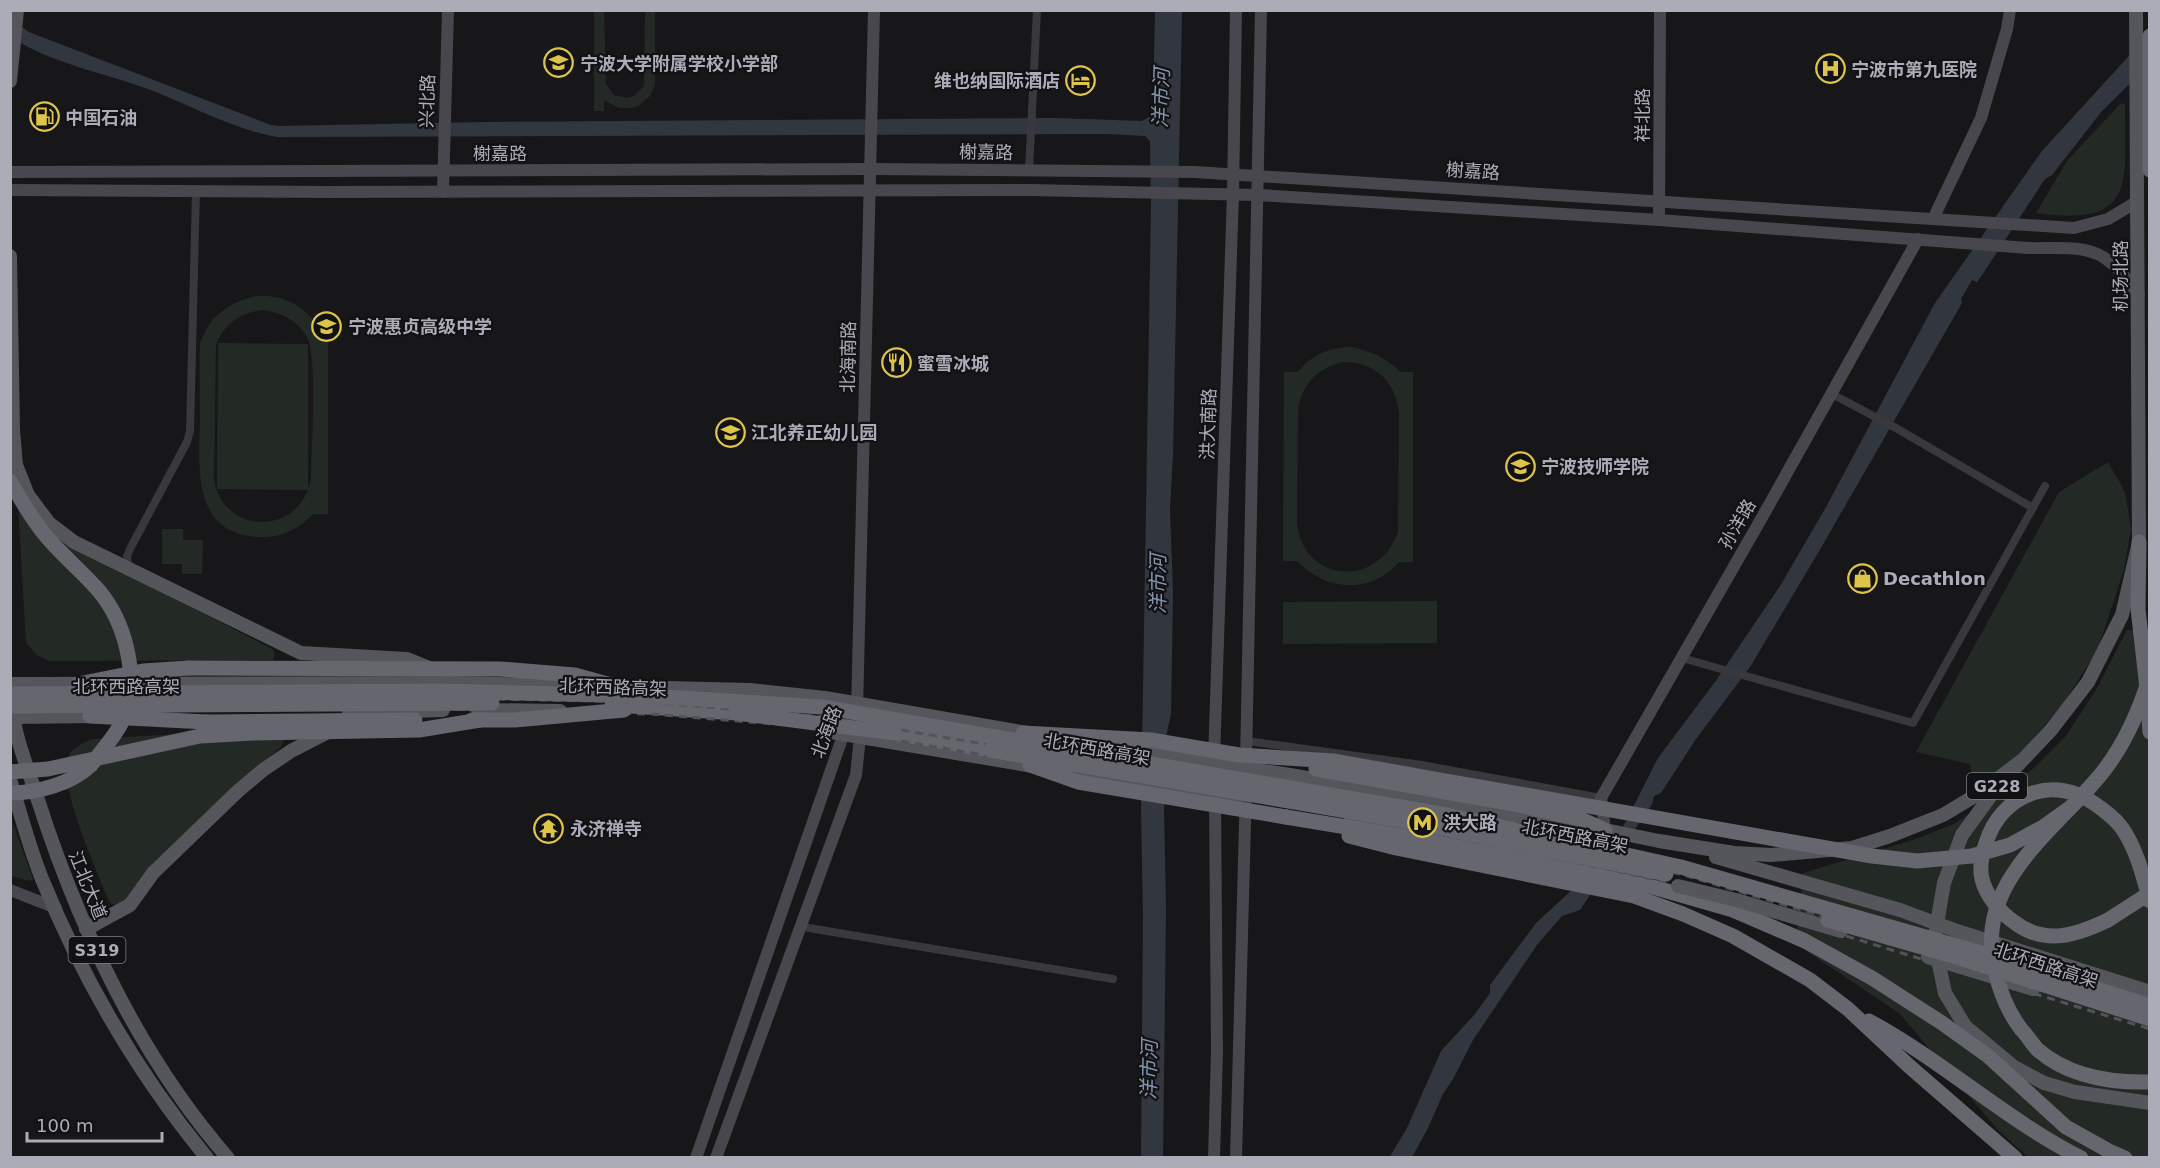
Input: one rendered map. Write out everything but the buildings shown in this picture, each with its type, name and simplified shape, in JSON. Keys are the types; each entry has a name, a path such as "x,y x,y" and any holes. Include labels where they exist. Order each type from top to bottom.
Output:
{"highway":[{"path":"2143,33 2150,170"},
{"path":"10,481 42,531 100,591 116,617 127,647 130,679 129,698 120,727 90,766 72,778 45,788 10,793"},
{"path":"2139,542 2138,609 2150,732"},
{"path":"78,684 143,671 189,668 500,669 575,675 649,701"},
{"path":"2150,676 2139,711 2123,744 2102,773 2020,863 2004,886 1994,915 1991,950 2000,991 2014,1020 2038,1049 2067,1068 2091,1076 2127,1083 2150,1082"},
{"name":"北环西路高架","path":"10,694 437,691 822,707 1447,815 1681,867 1999,958 2150,1006"},
{"path":"90,716 206,722 480,720 570,716 649,701"},
{"name":"北环西路高架","path":"11,714 483,702 649,701 789,718 884,732 1399,820 1680,877 1959,958 2150,1019"},
{"path":"10,772 48,769 200,736 253,732 409,730 480,720"},
{"path":"965,731 1151,740 1514,804 1581,819 1605,830"},
{"path":"990,750 1078,782 1419,838 1653,887 1733,910 1805,941 1872,978 1988,1056 2066,1127 2125,1158"},
{"path":"1244,755 1333,761 1860,854 1917,861 1972,856 2010,845 2043,827 2071,807"},
{"path":"2150,893 2108,920 2082,933 2055,937 2039,934 2019,926 2001,912 1992,899 1982,879 1982,856 1987,838 1996,820 2011,803 2026,795 2047,789 2072,791 2107,812 2121,826 2131,842 2139,864 2150,901"},
{"path":"1286,817 1396,848 1634,896 1683,914 1732,936 1810,980 1848,1009 1909,1066 2015,1158"},
{"path":"1848,1009 1895,1035 2018,1121 2081,1158"}],"main road":[{"path":"10,81 17,10"},
{"name":"兴北路","path":"443,192 448,10"},
{"name":"北海南路","path":"856,703 874,10"},
{"name":"洪大南路","path":"1214,1158 1216,1051 1214,764 1233,194 1236,10"},
{"path":"1236,1158 1247,801 1244,755 1261,10"},
{"name":"祥北路","path":"1659,220 1660,10"},
{"path":"1933,219 1981,118 2010,10"},
{"name":"机场北路","path":"2136,10 2143,33 2137,98 2139,542"},
{"name":"榭嘉路","path":"10,172 442,167 1029,166 1130,172 1258,175 2074,228 2108,219 2138,201"},
{"name":"榭嘉路","path":"10,190 443,192 1030,190 1258,195 2083,250 2102,256 2121,272 2139,295"},
{"name":"孙洋路","path":"1601,798 1918,239"},
{"path":"10,256 13,430 16,465 28,495 49,522 74,542 301,653 407,659 437,671 455,683"},
{"name":"G228","path":"2139,542 2122,615 2088,682 2051,730 1996,787 1962,835 1944,883 1934,941 1945,993 1965,1026 2014,1067 2044,1083 2075,1092 2150,1103"},
{"path":"10,684 455,683 750,690 856,703 1214,764 1244,755 1452,805 1734,853 1771,855 1852,848 1890,836 1942,815 1978,794 2021,761"},
{"name":"江北大道","path":"10,699 11,714 49,833 86,929 149,1049 182,1100 228,1158"},
{"name":"北海路","path":"696,1158 842,734 856,703"},
{"name":"北海路","path":"716,1158 856,775 860,737 856,703"},
{"path":"11,714 90,716 465,710 639,713 786,724 1134,784 1247,801 1532,853 1736,900 1944,961 2150,1026"},
{"path":"86,929 130,905 153,873 263,770 291,751 364,713"},
{"name":"江北大道","path":"10,779 42,878 82,967 134,1058 175,1119 207,1158"},
{"path":"1601,798 1605,830"},
{"path":"1659,841 1900,910 1957,931 2150,992"},
{"path":"10,890 56,908"}],"street":[{"path":"1029,166 1037,10"},
{"path":"128,568 127,556 130,547 187,441 190,431 196,191"},
{"path":"1832,394 1896,428 2033,508"},
{"path":"1682,657 1913,723 2045,486"},
{"path":"1244,755 1422,765 1601,798"},
{"path":"804,927 1113,979"}],"shaded area":[{"path":"594,11 604,11 606,84 614,95 627,98 634,96 644,86 645,11 655,11 655,84 650,96 638,106 619,108 604,100 604,111 594,111"},
{"path":"2121,103 2125,105 2123,178 2118,194 2109,206 2093,213 2069,216 2036,213 2067,161"},
{"path":"267,296 286,300 311,317 322,335 328,335 328,514 313,514 301,525 288,532 264,537 235,533 220,523 210,510 200,477 200,344 209,326 221,312 246,299","holes":["261,310 281,315 298,325 307,337 310,348 313,406 311,480 308,489 308,344 218,343 217,489 214,479 216,345 223,331 239,317","217,489 308,490 299,505 286,516 272,521 257,522 242,518 229,509 219,496"]},
{"path":"1351,347 1372,353 1401,372 1413,372 1413,562 1399,562 1388,573 1375,580 1348,585 1321,578 1308,571 1297,561 1283,561 1284,372 1298,372 1315,356","holes":["1342,362 1364,365 1381,375 1393,391 1397,402 1399,413 1398,532 1388,550 1375,563 1359,570 1342,571 1326,567 1312,558 1302,543 1297,523 1298,409 1303,392 1318,373"]},
{"path":"2108,462 2125,492 2131,529 2124,569 2098,649 2063,704 2026,747 2003,769 1973,785 1970,764 1916,752 2059,492"},
{"path":"18,503 116,568 272,649 275,654 273,660 49,661 37,655 26,643"},
{"path":"162,529 183,529 183,540 203,540 202,574 182,574 182,564 162,564"},
{"path":"1437,601 1437,643 1283,644 1283,602"},
{"path":"2127,630 2149,630 2149,1157 2028,1157 1998,1130 1899,1013 1796,944 1803,873 1913,840 1954,824 2034,768 2066,736 2097,688"},
{"path":"283,728 284,739 281,747 241,781 128,901 120,906 110,903 73,806 66,767 73,750 92,739"},
{"path":"10,815 33,879 30,881 11,876"}],"water":[{"name":"洋市河","path":"1155,11 1182,11 1170,509 1173,592 1171,714 1166,737 1164,810 1166,909 1163,1157 1141,1157 1143,917 1141,811 1151,205 1150,141 1145,136 1105,134 277,137 244,128 148,89 43,54 11,37 10,19 29,32 271,125 279,126 486,122 1054,118 1142,121 1151,116 1153,107"},
{"path":"2149,27 2149,65 2102,111 2052,175 2045,179 1977,282 1972,280 1961,299 1962,303 1750,667 1696,739 1661,793 1654,796 1652,804 1580,910 1562,916 1537,945 1473,1040 1412,1157 1389,1158 1407,1128 1441,1051 1475,1014 1490,993 1490,985 1536,923 1586,877 1624,825 1658,758 1715,682 1780,586 1826,507 1935,303 2042,151 2127,58"}],"railway":[{"path":"441,698 648,702 823,717 1424,817 1680,874 2150,1013"},
{"path":"441,709 650,714 824,728 1421,829 1676,884 2150,1029"}],"place":[{"name":"宁波大学附属学校小学部","path":"559,63"},
{"name":"宁波市第九医院","path":"1830,69"},
{"name":"维也纳国际酒店","path":"1081,80"},
{"name":"中国石油","path":"44,117"},
{"name":"宁波惠贞高级中学","path":"327,326"},
{"name":"蜜雪冰城","path":"896,363"},
{"name":"江北养正幼儿园","path":"730,432"},
{"name":"宁波技师学院","path":"1520,466"},
{"name":"Decathlon","path":"1862,578"},
{"name":"洪大路","path":"1422,822"},
{"name":"永济禅寺","path":"549,828"}]}
